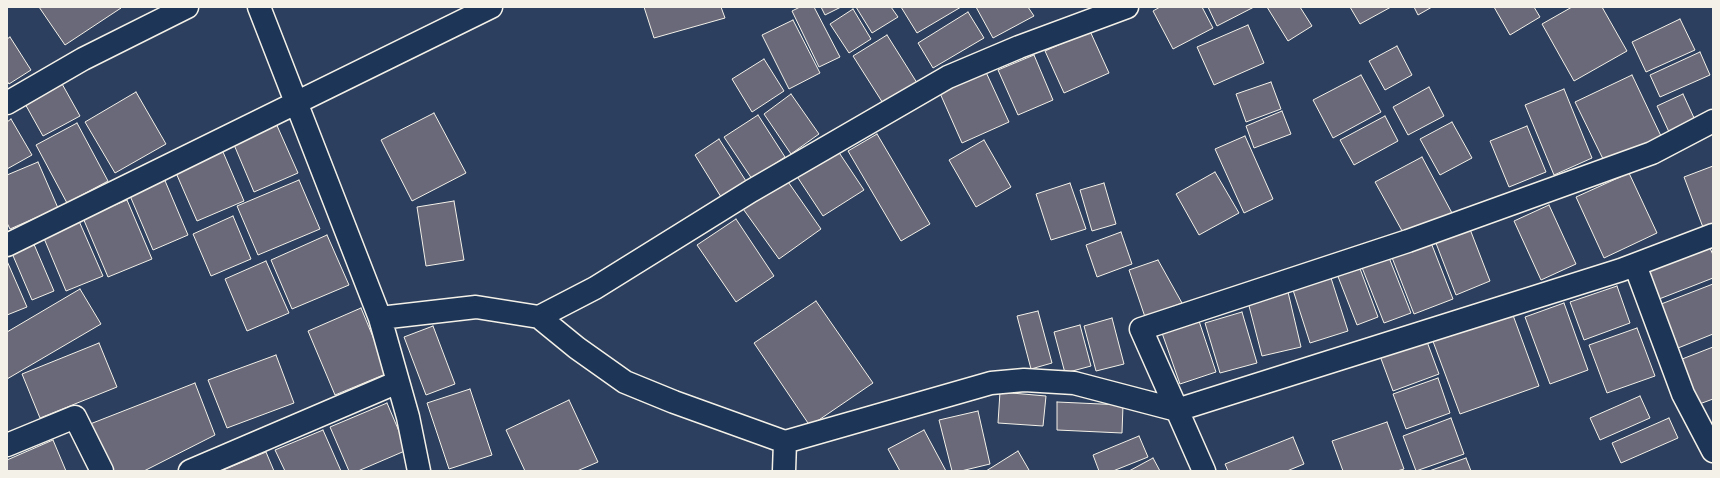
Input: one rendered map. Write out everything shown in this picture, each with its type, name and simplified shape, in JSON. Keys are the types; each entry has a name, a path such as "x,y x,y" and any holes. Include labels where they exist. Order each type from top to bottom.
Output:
{"street":[{"path":"7,103 83,59 187,7"},
{"path":"259,7 380,318 398,382 419,471"},
{"path":"7,245 492,7"},
{"path":"539,317 595,288 751,191 948,77 1019,47 1127,7"},
{"path":"1204,471 1141,329 1408,241 1652,153 1713,121"},
{"path":"380,318 476,307 539,317 577,348 625,382 674,402 785,442 991,383 1018,381 1074,383 1177,410 1635,264 1713,235"},
{"path":"1635,264 1683,394 1713,452"},
{"path":"190,471 398,382"},
{"path":"7,445 75,418 102,471"},
{"path":"784,471 785,442"}],"building":[{"path":"39,7 121,7 121,8 65,45"},
{"path":"644,7 721,7 725,18 654,38"},
{"path":"800,7 814,7 840,57 819,67 792,11"},
{"path":"821,7 841,7 825,15"},
{"path":"856,7 891,7 898,17 872,33"},
{"path":"901,7 961,7 917,33"},
{"path":"976,7 1028,7 1034,16 993,38"},
{"path":"1160,7 1202,7 1213,28 1173,49 1153,11"},
{"path":"1208,7 1254,7 1217,26"},
{"path":"1267,7 1300,7 1312,26 1288,41"},
{"path":"1350,7 1391,7 1360,24"},
{"path":"1414,7 1432,7 1418,15"},
{"path":"1494,7 1534,7 1540,17 1510,35"},
{"path":"1572,7 1602,7 1627,51 1574,81 1542,24"},
{"path":"853,9 871,39 849,53 830,24"},
{"path":"968,12 984,38 933,68 918,43"},
{"path":"1680,19 1695,50 1646,72 1632,42"},
{"path":"793,20 820,73 789,89 762,35"},
{"path":"1248,25 1264,63 1214,85 1197,47"},
{"path":"1090,31 1109,73 1064,93 1045,51"},
{"path":"887,35 919,86 886,108 853,56"},
{"path":"10,37 31,70 9,84 7,81 7,39"},
{"path":"1397,46 1412,75 1385,90 1369,61"},
{"path":"1700,52 1710,75 1660,97 1650,75"},
{"path":"1034,55 1053,100 1018,115 998,70"},
{"path":"764,59 784,91 752,112 732,79"},
{"path":"985,70 1009,122 962,143 939,91"},
{"path":"1361,75 1381,112 1333,138 1313,100"},
{"path":"1632,75 1661,136 1605,163 1575,102"},
{"path":"61,82 80,116 43,136 24,102"},
{"path":"1271,82 1281,109 1246,122 1236,94"},
{"path":"1429,87 1444,116 1408,135 1393,107"},
{"path":"1564,89 1592,158 1554,175 1525,105"},
{"path":"136,92 166,144 115,173 85,122"},
{"path":"791,94 819,134 791,154 764,114"},
{"path":"1683,94 1695,120 1669,132 1657,106"},
{"path":"1282,111 1291,134 1254,148 1246,126"},
{"path":"434,113 466,173 412,201 381,140"},
{"path":"758,115 785,157 752,179 724,137"},
{"path":"1385,116 1398,141 1354,165 1340,140"},
{"path":"11,119 32,155 7,169 7,122"},
{"path":"275,121 298,173 254,192 232,140"},
{"path":"1452,122 1472,158 1440,175 1420,139"},
{"path":"77,123 108,181 67,203 36,145"},
{"path":"1527,126 1546,172 1509,187 1490,141"},
{"path":"877,134 930,224 901,241 848,151"},
{"path":"1245,136 1273,199 1244,213 1215,149"},
{"path":"719,139 746,181 721,197 695,155"},
{"path":"984,140 1011,187 976,207 949,160"},
{"path":"220,145 244,201 197,221 173,166"},
{"path":"834,145 864,190 823,216 794,172"},
{"path":"1422,157 1452,213 1406,238 1375,182"},
{"path":"38,162 58,208 10,229 7,223 7,175"},
{"path":"1713,166 1713,227 1704,230 1684,177"},
{"path":"1215,172 1239,213 1199,235 1176,194"},
{"path":"1629,173 1657,233 1604,258 1576,197"},
{"path":"163,176 188,235 153,250 128,191"},
{"path":"784,176 821,229 779,259 741,206"},
{"path":"299,180 320,229 258,255 237,206"},
{"path":"1070,183 1086,229 1051,240 1036,194"},
{"path":"1104,183 1116,224 1092,231 1080,190"},
{"path":"127,200 152,259 108,277 83,218"},
{"path":"454,201 464,260 426,266 417,207"},
{"path":"1549,205 1576,264 1541,280 1514,221"},
{"path":"233,216 251,259 211,276 193,234"},
{"path":"736,219 774,276 736,302 697,245"},
{"path":"79,221 103,276 66,291 43,236"},
{"path":"1468,224 1490,281 1456,295 1434,238"},
{"path":"1121,232 1132,264 1097,277 1086,245"},
{"path":"327,235 349,285 292,309 271,260"},
{"path":"1430,240 1453,299 1414,314 1391,255"},
{"path":"1707,241 1713,255 1713,278 1654,301 1640,267"},
{"path":"33,242 54,291 32,300 11,251"},
{"path":"1388,255 1411,313 1384,323 1361,265"},
{"path":"1158,260 1182,303 1145,317 1129,270"},
{"path":"7,261 27,307 7,315"},
{"path":"266,261 289,313 247,331 225,279"},
{"path":"1359,266 1378,317 1357,325 1337,274"},
{"path":"1331,278 1348,331 1310,343 1293,290"},
{"path":"1713,284 1713,334 1673,350 1656,306"},
{"path":"1617,286 1630,323 1584,340 1570,302"},
{"path":"80,289 101,324 7,379 7,332"},
{"path":"1288,292 1301,347 1262,356 1248,302"},
{"path":"816,301 873,383 810,426 754,343"},
{"path":"1564,303 1588,370 1550,384 1525,317"},
{"path":"1510,307 1539,386 1460,414 1431,336"},
{"path":"361,308 388,373 335,395 308,331"},
{"path":"1038,311 1052,363 1031,369 1017,316"},
{"path":"1242,312 1257,363 1220,373 1205,323"},
{"path":"1112,318 1124,364 1096,371 1084,326"},
{"path":"1199,321 1216,372 1180,384 1162,333"},
{"path":"1080,325 1091,366 1065,373 1054,332"},
{"path":"433,326 455,384 426,395 404,337"},
{"path":"1637,328 1655,376 1607,393 1589,345"},
{"path":"1426,339 1439,374 1393,391 1380,356"},
{"path":"99,343 117,387 40,418 22,374"},
{"path":"1713,347 1713,399 1694,406 1677,361"},
{"path":"276,355 294,403 227,428 208,380"},
{"path":"1438,378 1450,413 1406,429 1393,394"},
{"path":"195,383 215,435 144,471 113,471 85,426"},
{"path":"470,389 492,455 449,469 427,403"},
{"path":"1000,392 1046,396 1043,426 998,423"},
{"path":"1640,396 1650,418 1600,440 1590,418"},
{"path":"569,400 598,462 577,471 525,471 506,430"},
{"path":"1057,402 1123,405 1122,433 1057,430"},
{"path":"387,403 407,450 358,471 349,471 330,427"},
{"path":"978,411 990,464 961,471 952,471 939,420"},
{"path":"1451,418 1464,454 1416,471 1403,436"},
{"path":"1669,418 1678,438 1621,463 1612,443"},
{"path":"1387,422 1404,469 1397,471 1343,471 1332,441"},
{"path":"323,430 341,471 285,471 275,450"},
{"path":"924,430 946,471 900,471 888,449"},
{"path":"1139,436 1148,457 1113,471 1099,471 1093,455"},
{"path":"1293,437 1304,464 1287,471 1228,471 1225,464"},
{"path":"53,440 66,471 7,471 7,460"},
{"path":"1018,451 1029,470 986,471"},
{"path":"266,452 274,471 221,471"},
{"path":"1153,458 1160,471 1129,471"},
{"path":"1466,458 1471,471 1429,471"}]}
